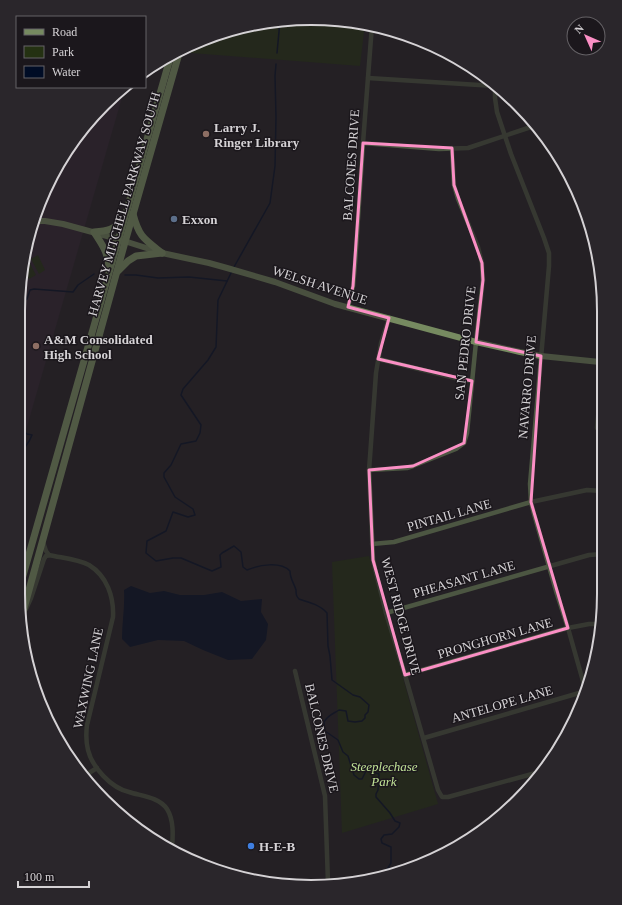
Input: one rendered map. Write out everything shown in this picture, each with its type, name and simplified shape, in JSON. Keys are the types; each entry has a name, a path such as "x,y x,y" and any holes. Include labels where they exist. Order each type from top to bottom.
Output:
{"highway":[{"name":"HARVEY MITCHELL PARKWAY SOUTH","path":"25,570 122,240 133,214 178,58"},
{"name":"HARVEY MITCHELL PARKWAY SOUTH","path":"122,240 125,216 168,63"},
{"path":"133,214 136,226 144,239 162,254"},
{"path":"125,216 117,225 108,231 94,232 107,253 113,272 136,256 162,254"},
{"name":"HARVEY MITCHELL PARKWAY SOUTH","path":"25,603 113,272"}],"main road":[{"name":"WELSH AVENUE","path":"39,221 57,223 94,232 162,254 236,270 335,304 476,342 541,356 597,362"}],"street":[{"name":"BALCONES DRIVE","path":"348,307 353,286 372,31"},
{"path":"368,78 487,85"},
{"name":"NAVARRO DRIVE","path":"495,92 494,98 497,112 511,154 549,253 530,484 531,502 583,681"},
{"path":"363,143 439,149 468,148 530,127"},
{"name":"SAN PEDRO DRIVE","path":"369,470 407,468 414,466 456,450 464,443 467,433 483,280 482,263 478,247 458,199 454,185 452,148"},
{"name":"WEST RIDGE DRIVE","path":"389,318 381,342 378,359 369,470 373,560 386,613 406,675 438,790 442,797 448,798 533,774"},
{"path":"378,359 458,379 472,381"},
{"name":"PINTAIL LANE","path":"372,544 394,542 531,502 587,490 597,491"},
{"path":"26,610 32,598 44,559 49,555 42,542"},
{"name":"PHEASANT LANE","path":"386,613 549,566 589,555 597,554"},
{"name":"WAXWING LANE","path":"49,555 88,565 102,577 108,587 112,600 112,617 87,725 86,738 88,751 96,768 105,778 127,792 148,797 158,802 167,810 172,823 172,844"},
{"name":"PRONGHORN LANE","path":"406,675 568,628 595,624"},
{"name":"BALCONES DRIVE","path":"295,670 325,796 328,879"},
{"name":"ANTELOPE LANE","path":"424,738 579,693"},
{"path":"88,773 96,768"}],"highlighted area":[{"path":"363,143 452,148 454,185 482,263 483,280 476,342 541,356 531,502 568,628 405,675 373,560 369,470 413,466 464,443 472,381 378,359 389,318 348,307 353,286"}],"shaded area":[{"name":"A&M Consolidated High School","path":"123,96 25,434 25,311 27,274 30,255 40,219 54,185 73,152 96,122"}],"green space":[{"path":"311,25 364,30 360,66 191,53 192,51 219,40 255,30 274,27"},
{"path":"38,255 45,270 39,274 31,259"},
{"path":"29,262 36,275 29,279 27,275"},
{"name":"Steeplechase Park","path":"369,556 438,804 342,833 332,562"}],"water":[{"path":"131,586 150,593 164,591 180,595 204,595 222,592 241,601 262,599 261,612 268,624 266,640 252,659 228,660 184,641 158,640 130,647 122,639 124,590"}],"waterway":[{"path":"277,53 279,27"},
{"path":"234,267 270,203 275,166 276,64"},
{"path":"232,271 218,300 216,347 208,360 183,389 181,395 201,425 200,433 196,441 181,444 171,465 164,473 164,477 175,497 193,509 195,515 188,517 173,512 166,531 147,541 146,553 156,561 181,558 212,571 221,567 220,555 234,546 241,552 243,567 247,570 269,565 286,568 290,571 297,597 318,606 327,613 328,646 332,680 353,695 360,697 369,705 368,712 362,721 348,721 346,711 339,710 327,718 324,722 325,731 338,740 343,752 348,756 354,775 359,779 362,779 368,770 379,774 376,797 395,821 400,823 399,827 392,834 384,835 381,839 382,843 391,847 391,863 387,869"},
{"path":"26,300 30,290 34,289 73,292 78,285 94,274"},
{"path":"125,275 158,278 189,277 227,281"},
{"path":"25,432 32,435 25,447"}],"place":[{"name":"Larry J. Ringer Library","path":"206,134"},
{"name":"Exxon","path":"174,219"},
{"name":"A&M Consolidated High School","path":"36,346"},
{"name":"H-E-B","path":"251,846"}]}
